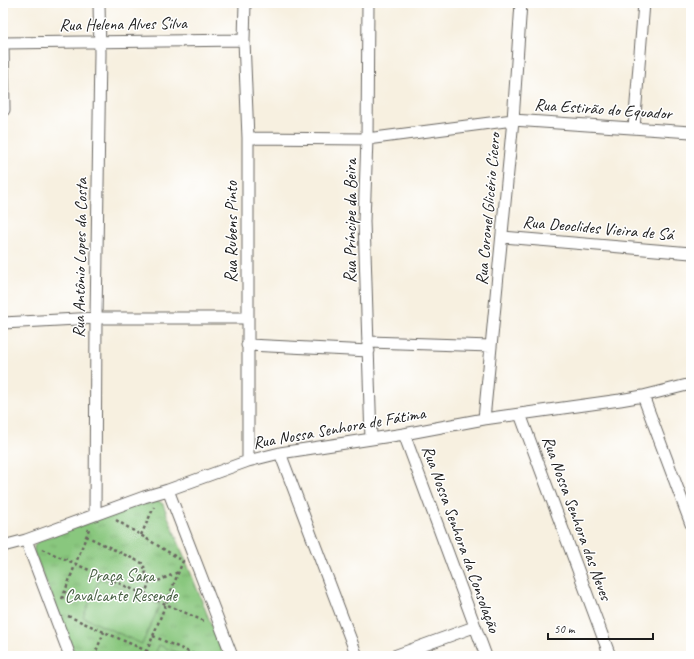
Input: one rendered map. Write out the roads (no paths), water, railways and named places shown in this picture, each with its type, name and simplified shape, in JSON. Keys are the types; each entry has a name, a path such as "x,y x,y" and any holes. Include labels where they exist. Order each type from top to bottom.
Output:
{"street":[{"name":"Rua Antônio Lopes da Costa","path":"95,514 100,42 99,3"},
{"name":"Rua Rubens Pinto","path":"245,3 244,40 248,138 248,461"},
{"name":"Rua Príncipe da Beira","path":"368,3 367,138 364,221 371,439"},
{"name":"Rua Coronel Glicério Cícero","path":"484,419 513,120 521,3"},
{"path":"634,128 644,3"},
{"name":"Rua Helena Alves Silva","path":"3,43 244,40"},
{"path":"3,43 4,110"},
{"name":"Rua Estirão do Equador","path":"248,138 367,138 513,120 691,132"},
{"name":"Rua Deoclides Vieira de Sá","path":"502,237 691,253"},
{"path":"3,323 96,318 248,318"},
{"path":"248,345 491,346"},
{"name":"Rua Nossa Senhora de Fátima","path":"3,546 26,540 95,514 168,490 248,461 280,453 404,434 484,419 643,396 691,384"},
{"path":"643,396 691,524"},
{"name":"Rua Nossa Senhora das Neves","path":"520,414 610,656"},
{"name":"Rua Nossa Senhora da Consolação","path":"404,434 474,627 486,656"},
{"path":"280,453 357,656"},
{"path":"168,490 232,656"},
{"path":"26,540 70,656"},
{"path":"394,656 474,627"}],"park label":[{"name":"Praça Sara Cavalcante Resende","path":"121,585"}]}
